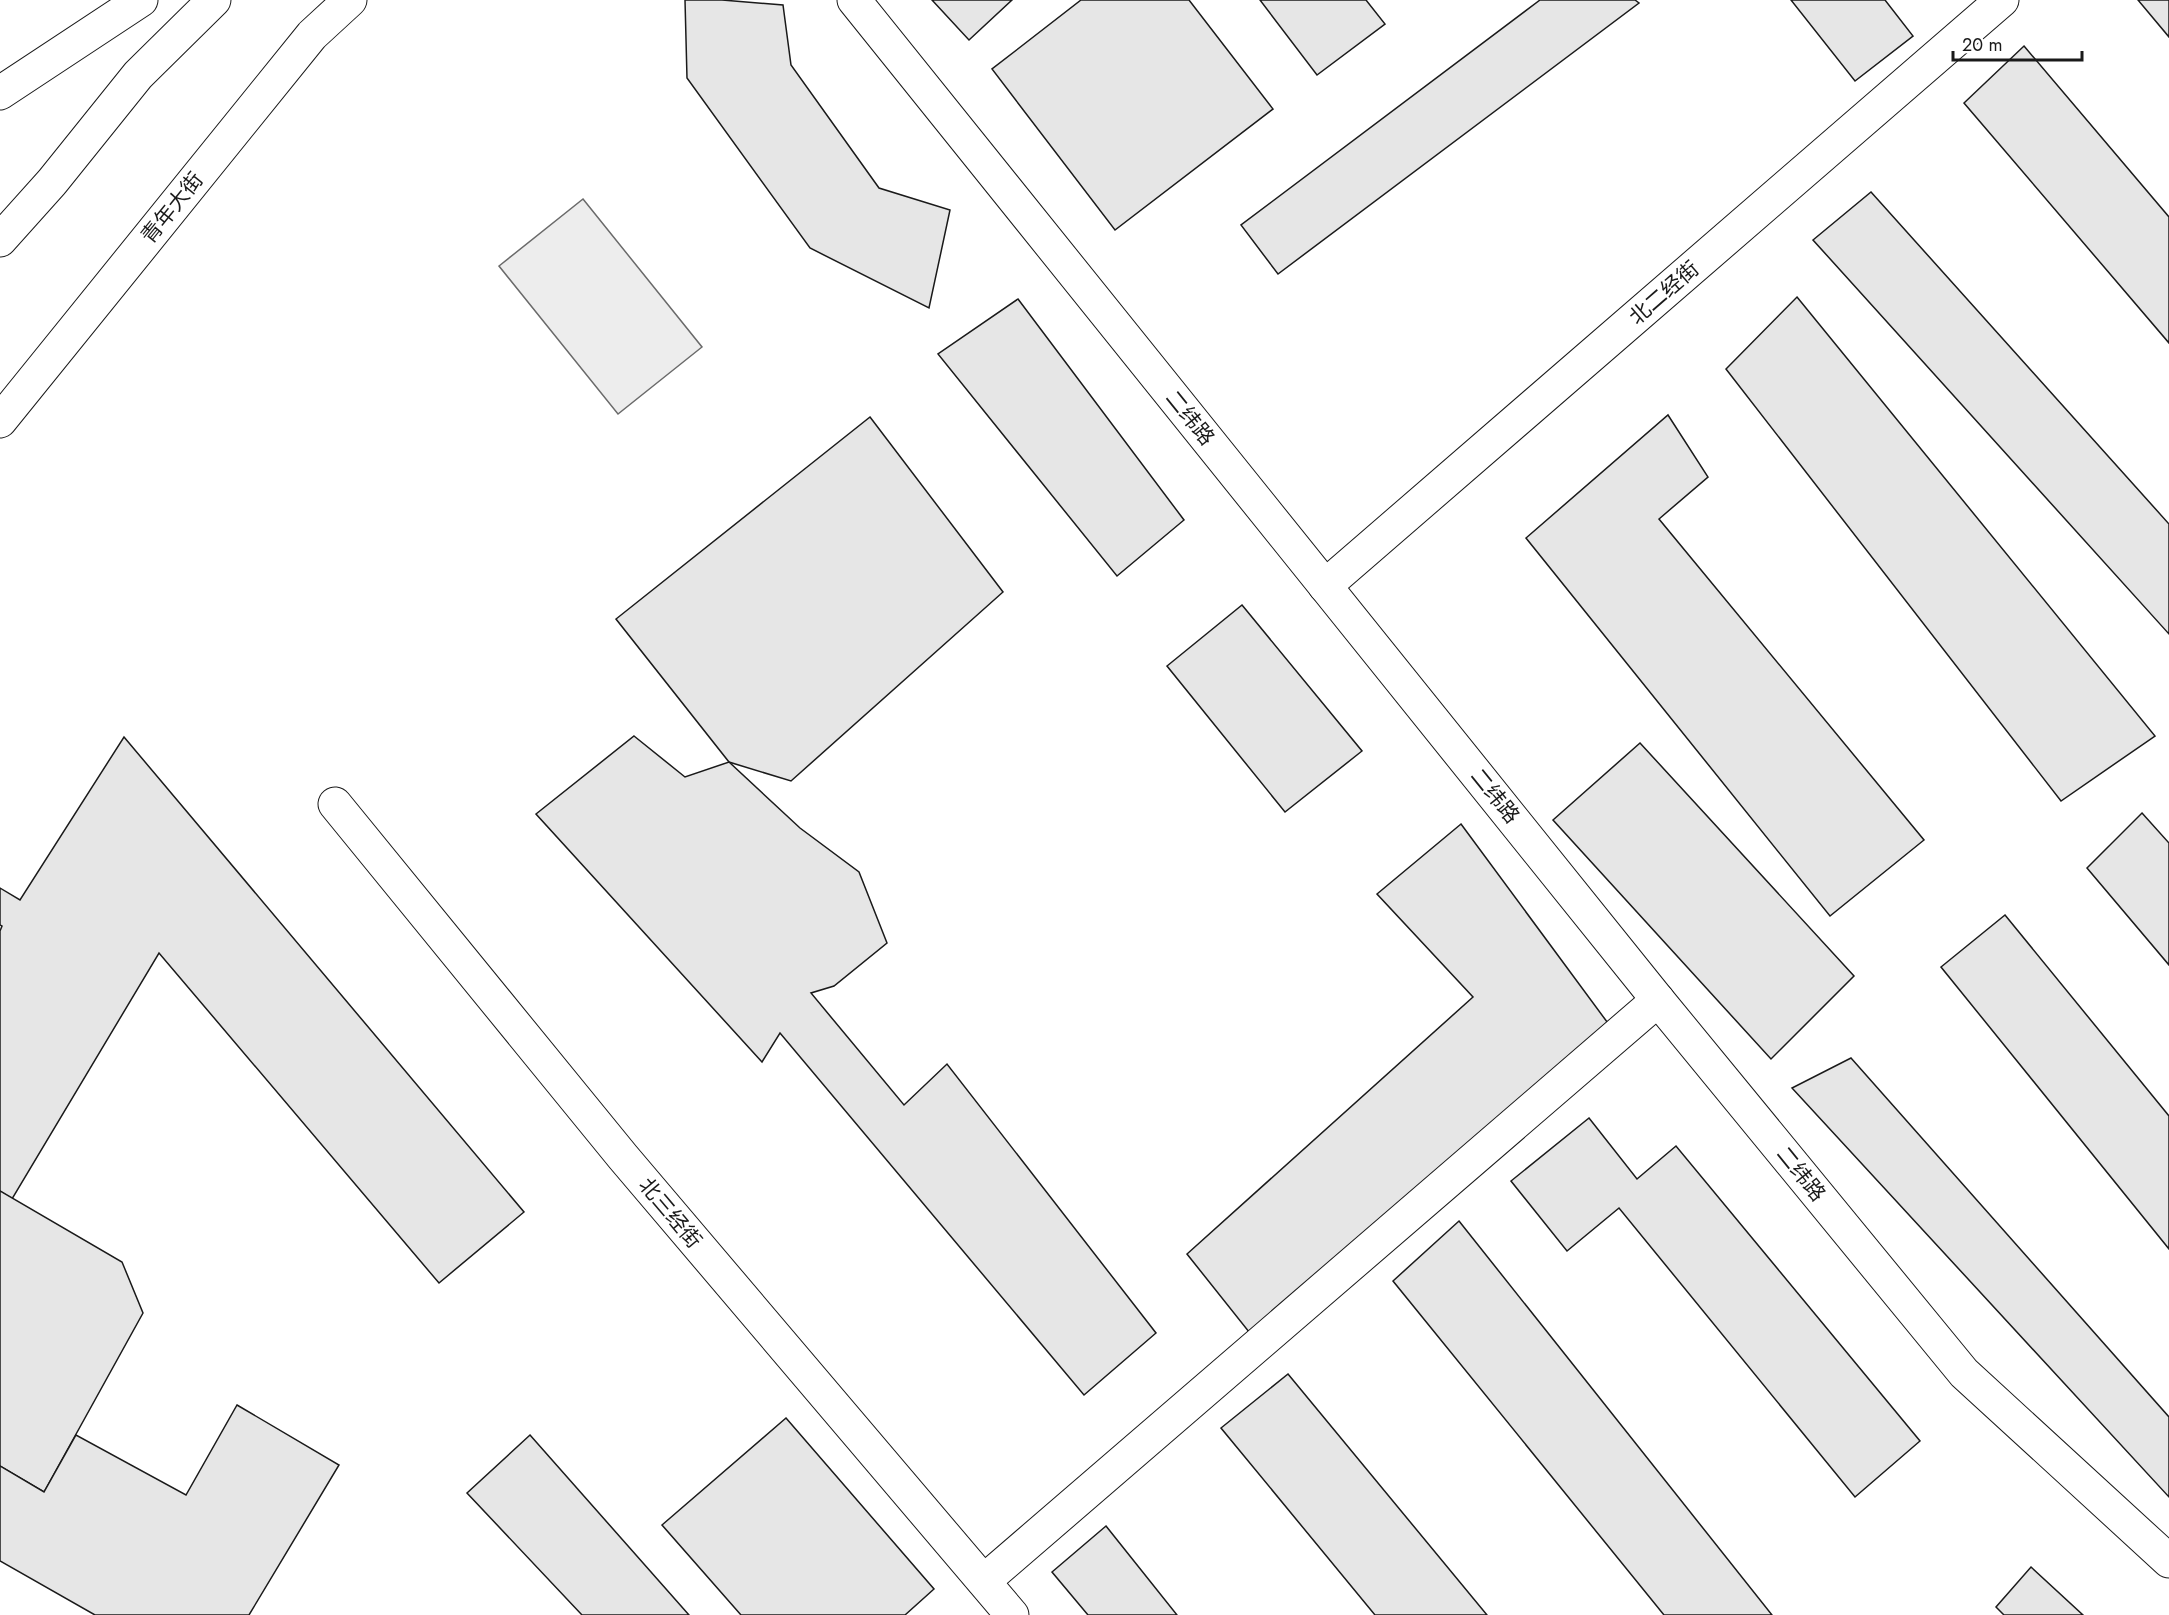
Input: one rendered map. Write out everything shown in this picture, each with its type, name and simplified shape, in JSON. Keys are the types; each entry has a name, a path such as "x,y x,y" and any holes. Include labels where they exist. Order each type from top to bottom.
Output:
{"street":[{"path":"0,93 141,0"},
{"path":"0,240 52,182 138,75 214,0"},
{"name":"青年大街","path":"0,421 312,35 350,0"},
{"name":"二纬路","path":"854,0 1658,1000 1964,1373 2169,1561"},
{"name":"北二经街","path":"1325,586 2002,0"},
{"name":"北三经街","path":"335,804 622,1157 1012,1615"},
{"path":"984,1581 1658,1000"}],"shaded area":[{"path":"583,199 702,347 618,414 499,266"}],"building":[{"path":"685,0 722,0 783,5 791,65 879,188 950,210 929,308 810,248 687,78"},
{"path":"932,0 1012,0 969,40"},
{"path":"1081,0 1189,0 1273,109 1115,230 992,69"},
{"path":"1260,0 1366,0 1385,24 1317,75"},
{"path":"1540,0 1635,0 1639,3 1278,274 1241,225"},
{"path":"1791,0 1885,0 1913,36 1855,81"},
{"path":"2138,0 2169,0 2169,37"},
{"path":"2024,46 2169,217 2169,343 1964,103"},
{"path":"1871,192 2169,524 2169,634 1813,240"},
{"path":"1797,297 2155,736 2061,801 1726,369"},
{"path":"1018,299 1184,520 1117,576 938,354"},
{"path":"1668,415 1708,477 1659,519 1924,840 1830,916 1526,538"},
{"path":"870,417 1003,592 791,781 729,762 616,619"},
{"path":"1242,605 1362,751 1285,812 1167,666"},
{"path":"634,736 685,777 729,762 800,828 859,872 887,943 834,986 811,993 904,1105 947,1064 1156,1333 1084,1395 780,1033 762,1062 536,814"},
{"path":"124,737 524,1212 439,1283 159,953 12,1199 0,1191 0,931 2,926 0,925 0,888 20,900"},
{"path":"1640,743 1854,976 1771,1059 1553,820"},
{"path":"2142,813 2169,843 2169,965 2087,868"},
{"path":"1461,824 1613,1030 1257,1342 1187,1254 1473,997 1377,894"},
{"path":"2005,915 2169,1116 2169,1249 1941,967"},
{"path":"1851,1058 2169,1417 2169,1497 1792,1088"},
{"path":"1589,1118 1637,1179 1676,1146 1920,1441 1855,1497 1619,1208 1567,1251 1511,1181"},
{"path":"0,1191 122,1262 143,1313 44,1492 0,1466"},
{"path":"1459,1221 1772,1615 1664,1615 1393,1281"},
{"path":"1288,1374 1487,1615 1375,1615 1221,1428"},
{"path":"237,1405 339,1465 249,1615 95,1615 0,1561 0,1466 44,1492 76,1435 186,1495"},
{"path":"786,1418 934,1589 905,1615 741,1615 662,1525"},
{"path":"530,1435 689,1615 582,1615 467,1493"},
{"path":"1106,1526 1177,1615 1088,1615 1052,1572"},
{"path":"2031,1567 2083,1615 2004,1615 1996,1607"}]}
